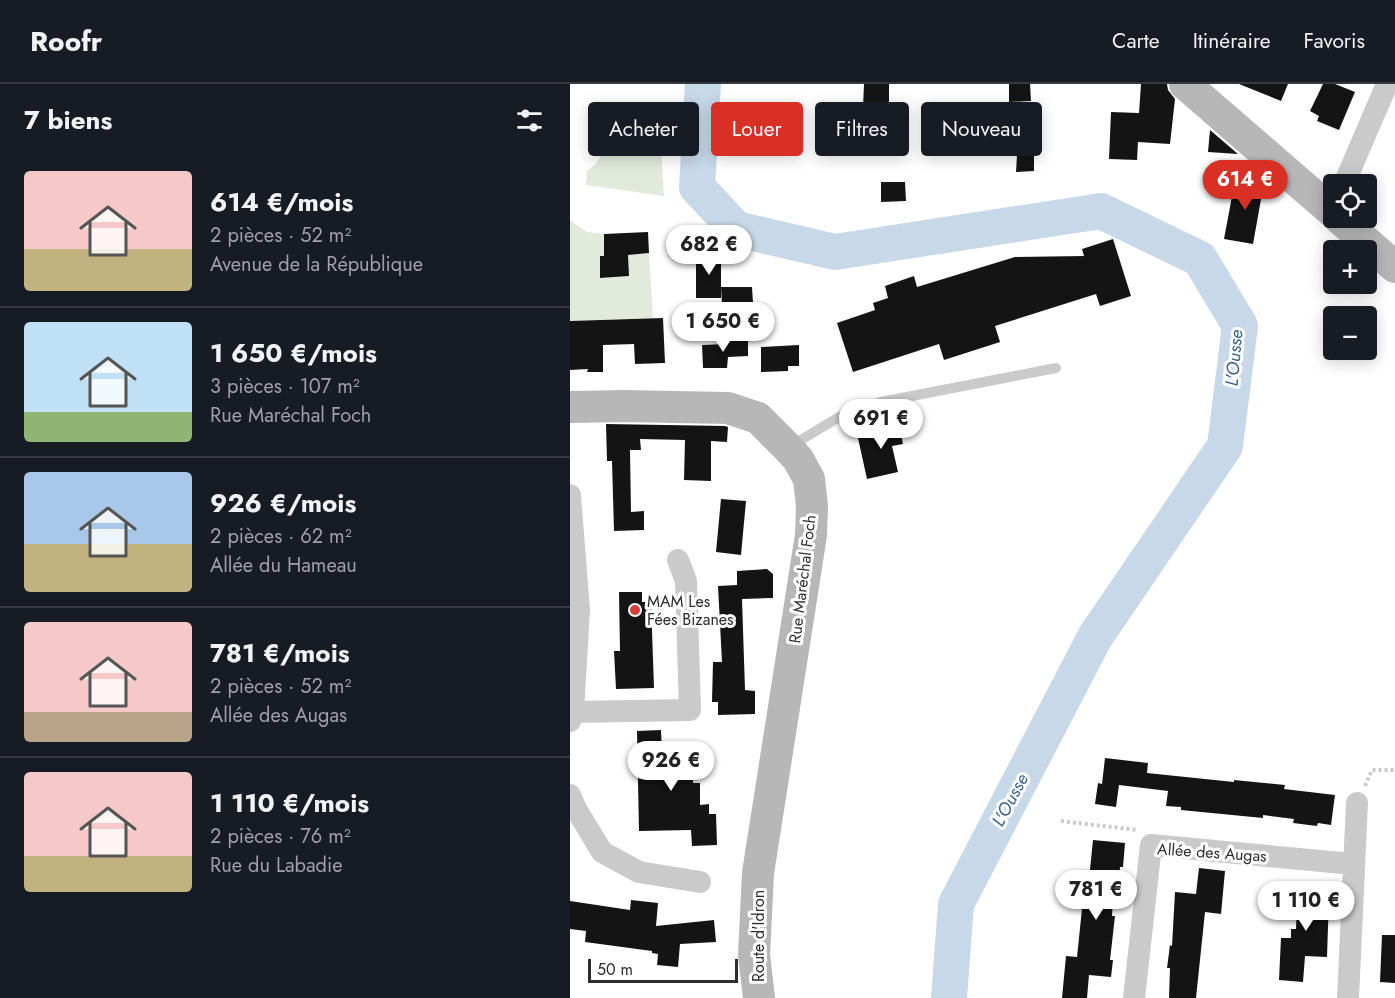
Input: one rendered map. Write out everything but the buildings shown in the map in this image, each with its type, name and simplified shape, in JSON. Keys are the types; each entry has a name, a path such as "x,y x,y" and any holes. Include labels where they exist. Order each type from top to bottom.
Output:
{"street":[{"path":"1185,84 1323,196"},
{"path":"1350,174 1387,84"},
{"path":"1357,228 1395,267"},
{"name":"Rue Maréchal Foch","path":"570,407 728,408 758,418 798,459 809,479 812,507 811,535 758,873"},
{"path":"570,495 579,610 572,717 690,710 687,581 678,560"},
{"path":"570,795 602,852 639,872 700,882"},
{"path":"1348,998 1357,803"},
{"name":"Allée des Augas","path":"1134,998 1151,845 1353,864"},
{"name":"Route d'Idron","path":"758,873 754,956 759,998"}],"lane":[{"path":"788,448 839,417 881,402 1056,368"}],"path":[{"path":"1357,803 1372,770 1395,770"},
{"path":"1061,821 1143,831 1151,845"}],"green space":[{"path":"662,156 664,196 586,185 587,171 600,157"},
{"path":"570,220 587,232 604,234 604,256 600,256 601,278 628,276 628,255 649,253 653,318 570,321"}],"waterway":[{"name":"L'Ousse","path":"703,84 697,187 736,229 835,252 1101,211 1200,259 1240,326 1225,446 1095,637 956,904 949,998"}],"place":[{"name":"MAM Les Fées Bizanes","path":"635,610"}]}
